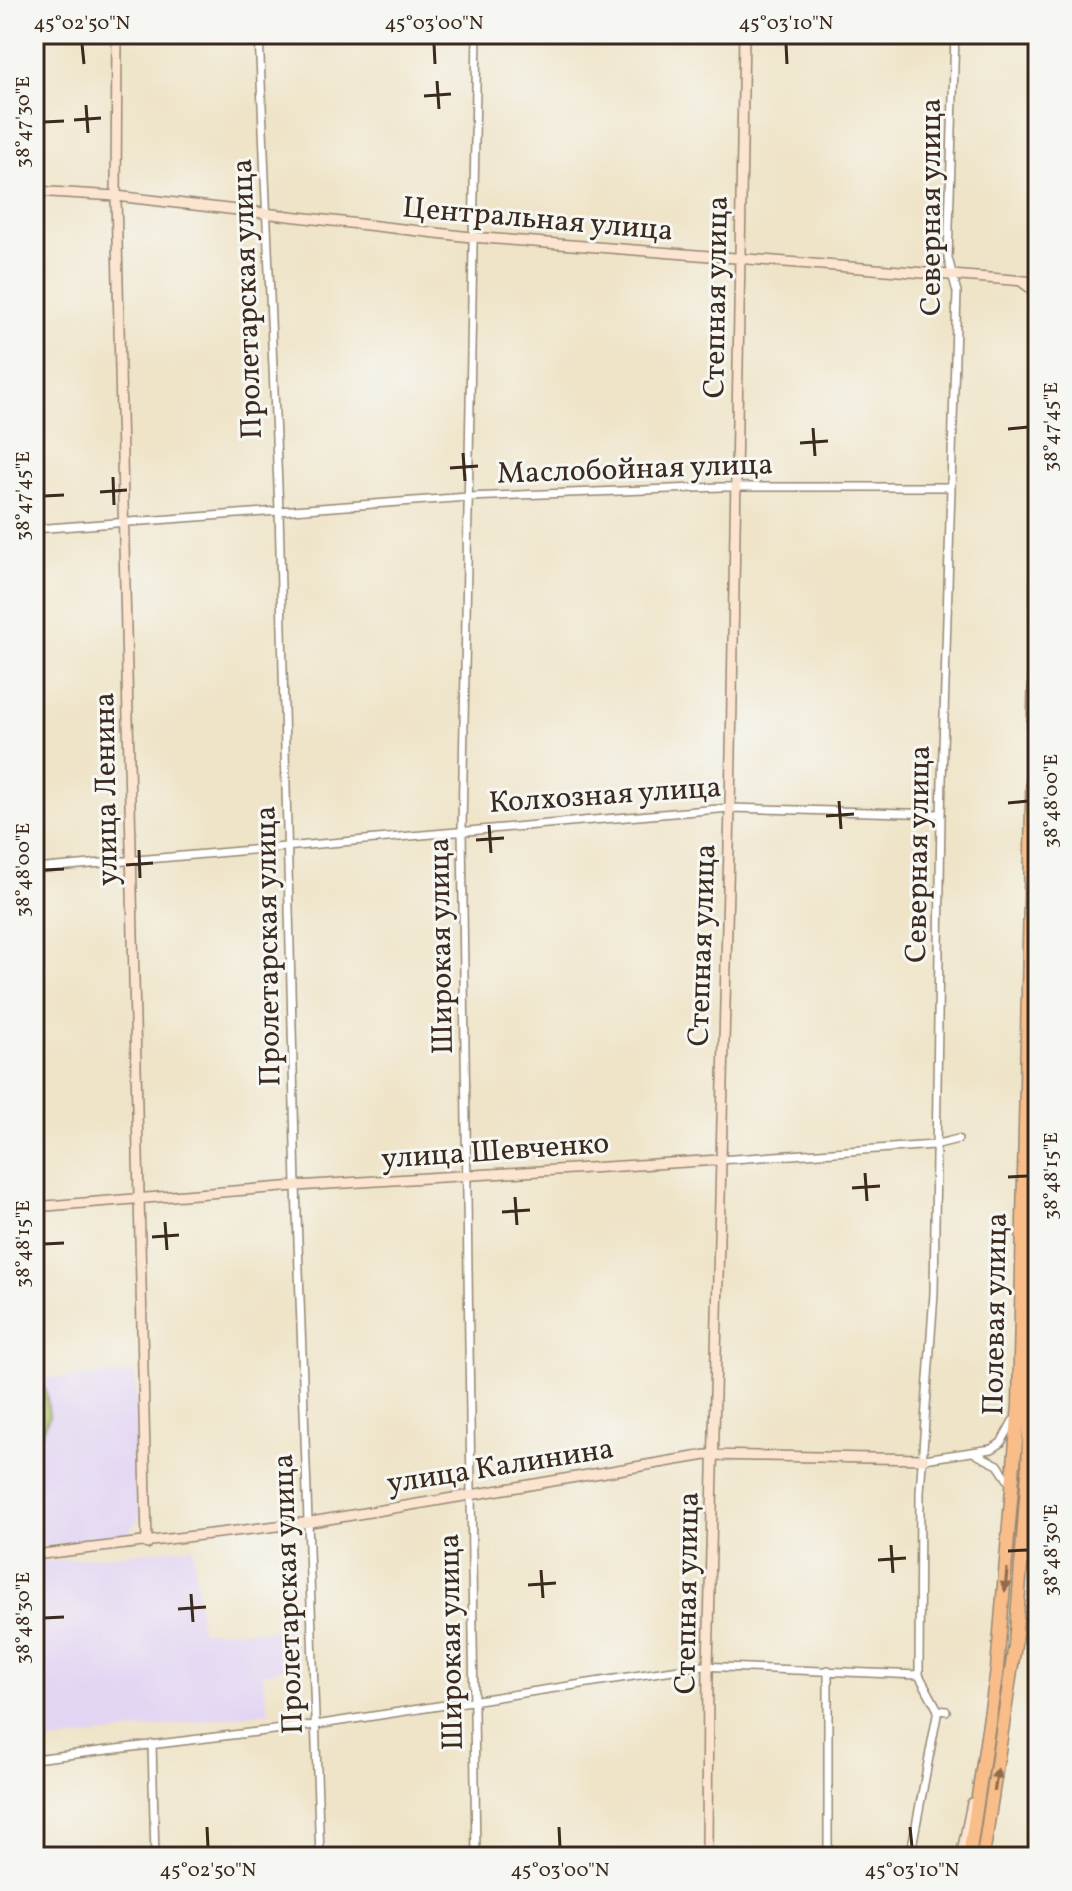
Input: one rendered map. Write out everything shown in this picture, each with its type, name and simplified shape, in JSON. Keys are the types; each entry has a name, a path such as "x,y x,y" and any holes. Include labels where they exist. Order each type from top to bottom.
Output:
{"highway":[{"name":"Полевая улица","path":"969,1857 985,1758 1013,1502 1019,1404 1038,530"},
{"name":"Полевая улица","path":"983,1857 1015,1645 1034,1434 1038,1081"}],"street":[{"name":"улица Ленина","path":"117,34 116,196 147,1544"},
{"name":"Пролетарская улица","path":"259,34 279,510 296,1186 311,1522 320,1857"},
{"name":"Широкая улица","path":"476,1857 462,829 477,34"},
{"name":"Степная улица","path":"707,1857 708,1667 730,808 744,34"},
{"name":"Северная улица","path":"919,1675 920,1492 934,1293 941,814 957,292 948,258 955,34"},
{"name":"Центральная улица","path":"34,191 116,196 471,237 1038,282"},
{"path":"1019,281 1038,276"},
{"path":"1019,281 1038,294"},
{"name":"Маслобойная улица","path":"34,529 468,497 736,488 950,487"},
{"name":"Колхозная улица","path":"34,869 462,829 730,808 941,814"},
{"name":"улица Шевченко","path":"34,1207 296,1186 465,1178 934,1145 958,1139"},
{"path":"976,1454 1001,1443 1019,1404"},
{"path":"976,1454 1005,1473 1013,1502"},
{"name":"улица Калинина","path":"34,1555 147,1544 311,1522 713,1455 924,1459 976,1454"},
{"path":"34,1759 315,1725 708,1667 919,1675 942,1710 910,1857"},
{"path":"828,1670 828,1857"},
{"path":"152,1744 155,1857"},
{"path":"961,1857 985,1758"}],"shaded area":[{"path":"135,1373 140,1515 127,1535 34,1547 34,1379"},
{"path":"193,1547 201,1631 292,1630 299,1663 262,1674 269,1712 40,1743 35,1563"}],"green space":[{"path":"34,1383 46,1390 49,1416 42,1433 34,1433"}]}
